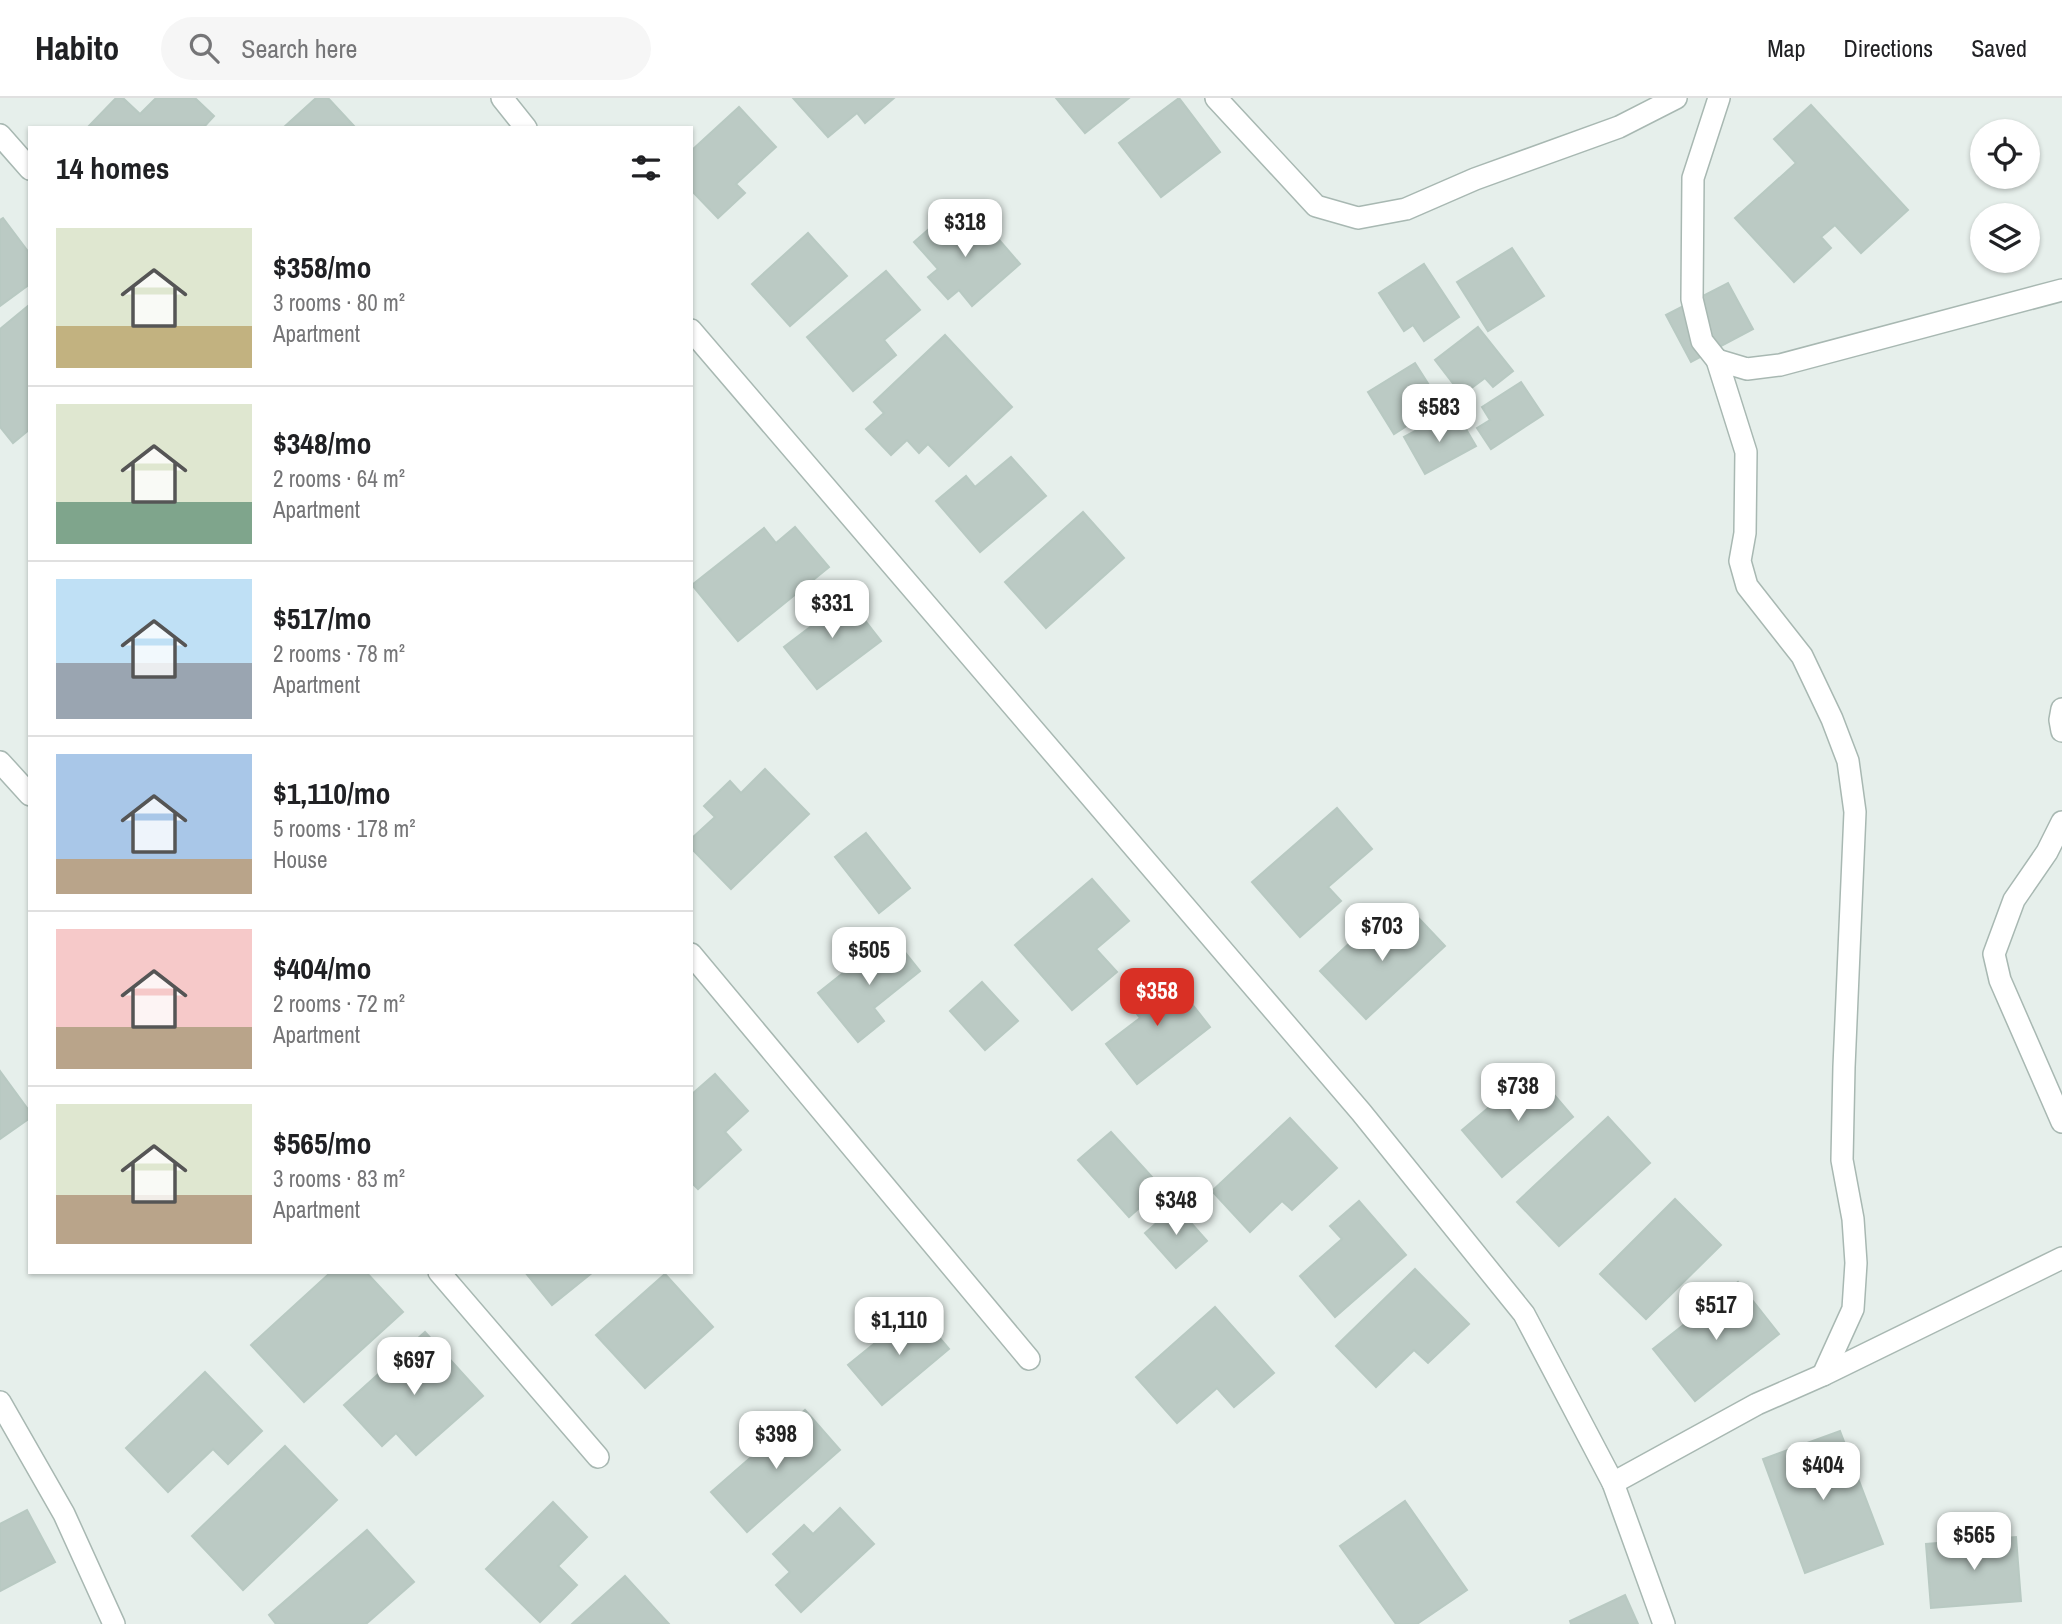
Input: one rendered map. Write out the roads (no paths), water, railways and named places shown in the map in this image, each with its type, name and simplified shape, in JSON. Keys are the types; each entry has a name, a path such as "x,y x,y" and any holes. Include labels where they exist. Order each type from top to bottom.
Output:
{"street":[{"path":"502,98 524,126"},
{"path":"1216,98 1316,206 1358,218 1406,209 1475,179 1619,127 1676,98"},
{"path":"1719,98 1693,177 1692,299 1702,341 1717,360 1746,452 1745,533 1740,561 1748,586 1802,656 1832,719 1847,761 1855,812 1842,1160 1853,1219 1856,1263 1853,1309 1824,1374"},
{"path":"0,135 28,167"},
{"path":"1717,360 1747,369 1780,365 2029,301 2062,290"},
{"path":"693,332 1362,1112 1516,1303 1612,1483 1664,1624"},
{"path":"2062,709 2062,731"},
{"path":"0,762 28,793"},
{"path":"2062,822 2047,852 2014,900 1994,954 2000,980 2062,1122"},
{"path":"693,956 1029,1359"},
{"path":"1612,1483 1758,1404 2062,1258"},
{"path":"441,1274 598,1457"},
{"path":"0,1402 64,1514 114,1624"}]}
